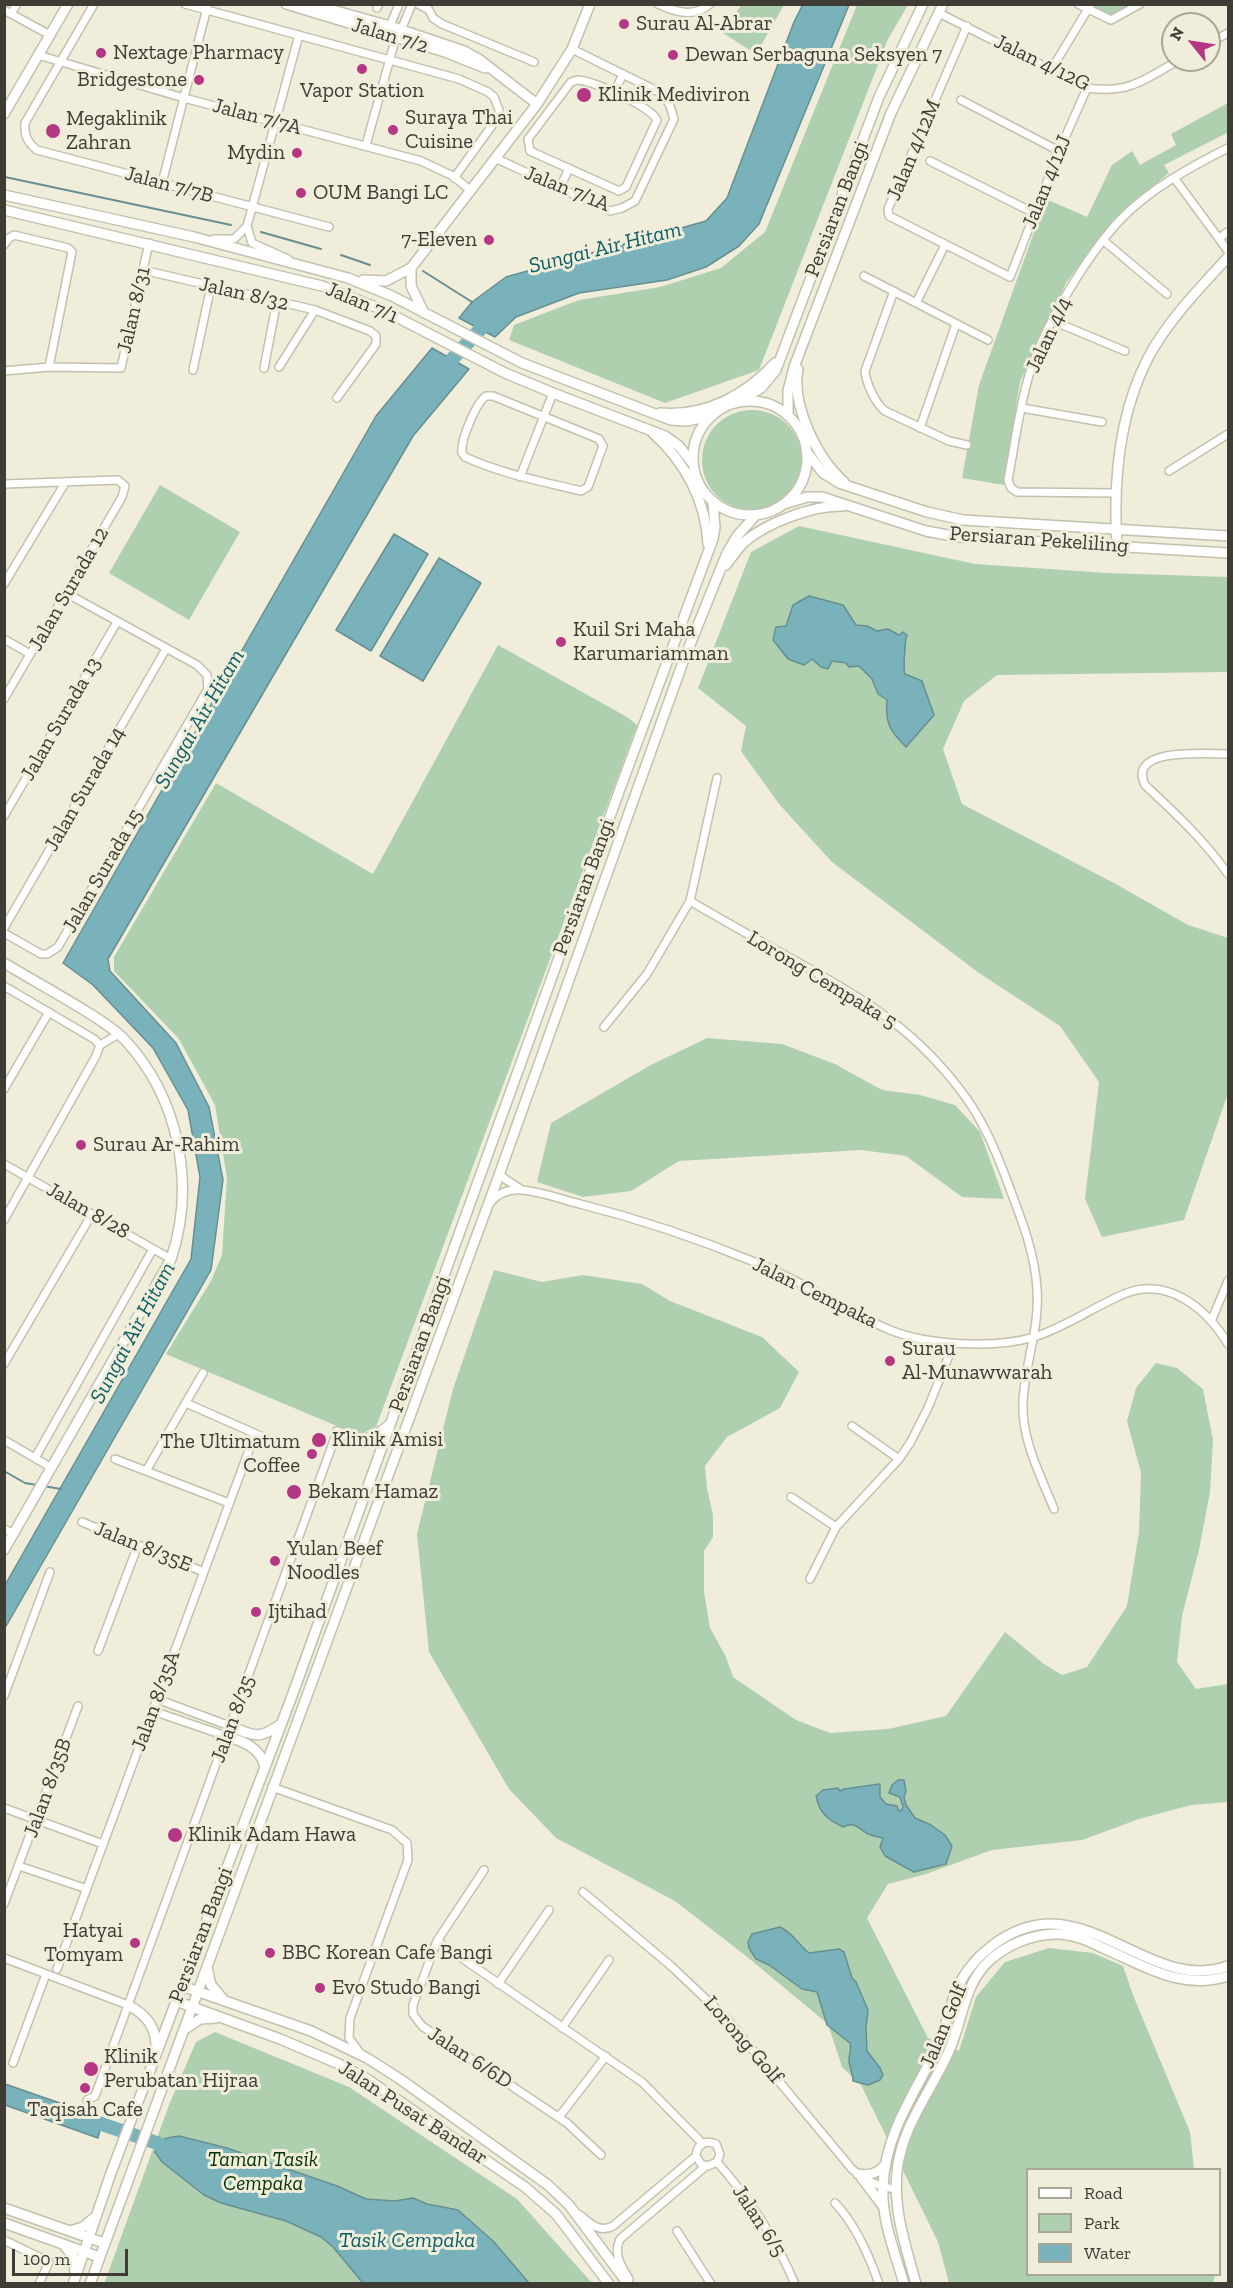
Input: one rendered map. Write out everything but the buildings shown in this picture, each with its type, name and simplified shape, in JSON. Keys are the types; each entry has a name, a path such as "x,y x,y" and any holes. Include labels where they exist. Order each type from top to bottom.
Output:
{"main road":[{"path":"4,114 68,4"},
{"name":"Jalan 7/2","path":"286,4 398,34 493,71 537,104"},
{"name":"Jalan 7/2","path":"311,4 390,26 398,34"},
{"name":"Jalan 7/1","path":"348,278 386,281 411,268 537,104 572,49 590,4"},
{"name":"Persiaran Bangi","path":"739,402 765,385 773,375 783,354 879,97 923,4"},
{"name":"Persiaran Bangi","path":"788,416 790,380 891,113 941,9"},
{"name":"Jalan 7/1","path":"7,194 194,237 348,278 538,370 649,412 681,421 711,416"},
{"name":"Jalan 7/1","path":"6,211 149,243 322,286 381,309 482,362 553,393 647,428 675,443 693,464"},
{"path":"1117,546 1116,471 1132,393 1148,357 1174,318 1228,257"},
{"name":"Jalan 7/1","path":"411,268 411,286 424,313"},
{"path":"804,343 796,387 800,409 824,459 850,487"},
{"path":"649,412 687,413 716,404 751,386 764,376 783,354"},
{"path":"739,402 760,402 780,409 799,429 806,451 806,466 802,481 795,493 771,512 756,515 736,514 713,503 699,486 693,464 693,449 698,434 711,416 724,407 739,402"},
{"path":"647,428 676,458 692,484 704,515 708,551"},
{"name":"Persiaran Pekeliling","path":"806,451 826,475 850,487 927,512 963,520 1228,536"},
{"name":"Persiaran Pekeliling","path":"784,504 817,496 926,531 958,537 1228,553"},
{"name":"Persiaran Bangi","path":"74,2281 118,2155 265,1767 391,1424 708,551 715,527 713,503"},
{"path":"718,576 744,543 775,524 818,508 851,507"},
{"name":"Persiaran Bangi","path":"90,2283 499,1175 683,662 733,542 756,515"},
{"path":"4,963 119,1034 137,1055 160,1091 174,1128 182,1165 182,1202 177,1240 171,1259 4,1550"},
{"path":"338,1432 358,1440 367,1439 375,1437 391,1424"},
{"path":"230,1726 257,1736 269,1733 281,1724"},
{"path":"226,1736 251,1746 263,1759 265,1767"},
{"name":"Jalan Golf","path":"904,2283 884,2208 882,2188 885,2165 893,2133 941,2042 961,1982 986,1950 1010,1934 1042,1925 1064,1926 1093,1933 1170,1967 1200,1971 1228,1966"},
{"name":"Jalan Golf","path":"916,2283 902,2233 896,2189 898,2164 903,2143 916,2113 949,2051 969,1989 982,1969 1006,1948 1046,1935 1084,1939 1169,1977 1205,1980 1228,1976"},
{"path":"207,1965 208,1977 213,1989 219,1996 233,2004"},
{"name":"Jalan Pusat Bandar","path":"182,1986 311,2031 367,2058 400,2079 548,2185 569,2205 630,2283"},
{"name":"Jalan Pusat Bandar","path":"176,2001 228,2019 329,2060 367,2079 525,2187 556,2214 609,2283"},
{"path":"128,2005 145,2017 153,2028 156,2055"},
{"path":"184,2030 203,2018 228,2019"},
{"path":"884,2208 860,2176 876,2173 885,2165"},
{"path":"4,2208 105,2243"},
{"path":"70,2231 83,2227 97,2215"},
{"path":"4,2223 99,2257"},
{"path":"63,2244 74,2258 74,2281"}],"street":[{"path":"17,4 8,12 50,35"},
{"path":"58,63 94,4"},
{"path":"185,4 207,7 480,87 494,97 498,103 498,116 454,178"},
{"path":"390,26 399,4"},
{"path":"366,145 398,34 412,4"},
{"path":"418,4 430,7 433,18 442,24 534,62"},
{"path":"658,4 677,12 693,13 705,9 710,4"},
{"path":"1078,4 1089,7 1111,20 1140,4"},
{"path":"162,183 207,7"},
{"path":"1051,70 1089,7"},
{"name":"Jalan 4/12G","path":"941,9 967,26 1087,88 1111,90 1134,86 1161,70"},
{"name":"Jalan 4/12M","path":"967,26 888,209 889,216 1010,277"},
{"path":"194,237 234,239 247,226 299,35"},
{"name":"Jalan 7/1A","path":"495,158 610,211 635,201 674,119 670,106 663,94 572,49"},
{"name":"Jalan 7/7A","path":"38,55 58,63 184,98 421,160 454,178 470,190"},
{"name":"Jalan 7/7B","path":"58,63 25,123 26,138 37,150 330,227"},
{"path":"614,93 623,74"},
{"path":"584,80 614,93 647,109 657,120 626,187 620,191 569,168 530,151 528,139 571,82 584,80"},
{"name":"Jalan 4/12J","path":"1010,277 1059,151 1087,88"},
{"path":"961,100 1059,151"},
{"name":"Jalan 4/4","path":"1116,493 1013,491 1008,480 1030,372 1053,321 1075,281 1104,241 1129,212 1146,197 1228,148"},
{"path":"930,161 1034,213"},
{"path":"560,188 569,168"},
{"path":"1175,179 1228,251"},
{"path":"247,226 252,243 302,264"},
{"path":"1219,238 1228,232"},
{"path":"4,245 14,235 68,248 72,252 73,257 49,367"},
{"path":"1104,241 1167,294"},
{"name":"Jalan 8/31","path":"4,370 49,367 121,368 149,243"},
{"path":"916,303 945,245"},
{"name":"Jalan 8/32","path":"143,270 315,310 370,331 376,336 376,345 337,398"},
{"path":"864,276 988,340"},
{"path":"193,370 211,286"},
{"path":"894,291 865,371 866,377 881,408 949,441 967,445"},
{"path":"264,368 277,301"},
{"path":"279,367 315,310"},
{"path":"1053,321 1125,351"},
{"path":"920,428 957,324"},
{"path":"520,477 553,393"},
{"path":"486,396 493,396 543,416 602,442 603,446 588,487 581,491 492,469 465,457 462,453 462,442 477,405 486,396"},
{"path":"1022,408 1102,422"},
{"path":"1169,471 1228,434"},
{"name":"Jalan Surada 12","path":"4,699 125,491 125,486 118,480 64,483"},
{"path":"4,484 64,483"},
{"path":"4,584 64,483"},
{"path":"66,593 166,649"},
{"name":"Jalan Surada 13","path":"4,816 117,622"},
{"path":"4,639 30,654"},
{"name":"Jalan Surada 15","path":"4,933 34,950 47,954 53,952 63,940 208,689 209,682 202,670 166,649"},
{"name":"Jalan Surada 14","path":"4,928 166,649"},
{"path":"1228,754 1161,756 1148,764 1143,772 1142,780 1217,857 1228,874"},
{"path":"604,1027 647,974 690,901 717,778"},
{"name":"Lorong Cempaka 5","path":"690,901 855,994 884,1013 929,1053 950,1077 983,1126 1004,1170 1019,1211 1036,1272 1037,1314 1025,1382 1023,1417 1026,1436 1054,1509"},
{"path":"4,986 94,1039 100,1045"},
{"path":"4,1089 49,1012"},
{"path":"4,1220 100,1045 119,1034"},
{"name":"Jalan 8/28","path":"4,1164 171,1259"},
{"name":"Jalan Cempaka","path":"499,1175 522,1190 631,1217 753,1261 892,1331 911,1337 954,1344 1034,1337 1126,1293 1146,1289 1181,1296 1212,1319 1228,1344"},
{"path":"484,1212 500,1194 522,1190"},
{"path":"4,1364 92,1214"},
{"path":"35,1458 153,1249"},
{"path":"1212,1319 1228,1281"},
{"path":"810,1580 836,1527 899,1459 920,1426 954,1344"},
{"path":"147,1471 202,1373"},
{"path":"186,1403 281,1445"},
{"path":"852,1426 899,1459"},
{"name":"Jalan 8/35","path":"87,2100 95,2096 338,1432"},
{"name":"Jalan 8/35A","path":"57,1969 255,1434"},
{"path":"4,1440 35,1458 50,1471"},
{"path":"115,1459 229,1503"},
{"path":"791,1497 836,1527"},
{"name":"Jalan 8/35E","path":"82,1522 204,1572"},
{"path":"4,1529 14,1534"},
{"path":"98,1651 138,1545"},
{"path":"4,1696 50,1572"},
{"path":"157,1699 230,1726"},
{"name":"Jalan 8/35B","path":"4,1904 78,1706"},
{"path":"153,1711 226,1736"},
{"name":"Jalan Pusat Bandar","path":"272,1787 392,1830 407,1843 408,1860 350,2018 348,2038 367,2058"},
{"path":"4,1808 103,1844"},
{"path":"19,1866 87,1889"},
{"name":"Jalan 6/6D","path":"484,1870 437,1941 413,2005 413,2014 417,2021 559,2117 601,2155"},
{"name":"Lorong Golf","path":"583,1892 671,1966 727,2019 837,2153 860,2176 882,2188 896,2189"},
{"path":"498,1984 549,1910"},
{"path":"437,1941 642,2082 702,2144"},
{"path":"4,1958 128,2005"},
{"path":"562,2028 609,1960"},
{"path":"13,2063 46,1974"},
{"path":"559,2117 606,2056"},
{"path":"630,2283 618,2258 617,2245 620,2239 706,2166 717,2162 720,2154 718,2147 711,2142 702,2144 696,2150 696,2156 701,2164 706,2166"},
{"path":"569,2205 594,2227 607,2229 696,2156"},
{"name":"Jalan 6/5","path":"717,2162 741,2191 772,2237 795,2283"},
{"path":"835,2203 847,2215 879,2283"},
{"path":"677,2232 711,2283"},
{"path":"4,2240 49,2262 39,2283"}],"green space":[{"path":"741,5 784,5 756,54 723,33"},
{"path":"857,5 908,5 888,39 759,370 665,403 509,340 514,325 579,300 660,287 721,268 765,232"},
{"path":"1094,5 1131,5 1109,16 1092,9"},
{"path":"1228,103 1228,135 1227,133 1164,165 1169,173 1113,220 1066,283 1020,382 1004,485 962,478 979,385 1046,199 1087,217 1112,165 1132,151 1140,165 1176,145 1171,134"},
{"path":"752,410 771,414 787,425 798,441 802,460 798,479 787,495 771,506 752,510 733,506 717,495 706,479 702,460 706,441 717,425 733,414"},
{"path":"160,485 240,532 189,620 109,573"},
{"path":"799,526 975,564 1107,573 1228,577 1228,672 997,675 964,701 943,749 962,804 1114,883 1188,925 1228,938 1228,1093 1184,1220 1102,1237 1085,1199 1099,1082 1060,1026 979,973 832,862 779,804 741,751 746,726 698,688 751,552"},
{"path":"498,645 627,717 637,725 376,1427 363,1433 351,1432 166,1354 211,1281 222,1255 227,1178 215,1105 179,1039 114,971 114,957 216,783 373,874"},
{"path":"707,1038 782,1044 835,1064 882,1090 920,1095 955,1105 980,1132 1004,1199 962,1197 906,1156 861,1150 679,1161 631,1191 583,1197 537,1182 551,1123 649,1066"},
{"path":"494,1270 542,1282 583,1275 642,1284 670,1301 762,1337 799,1372 780,1408 727,1437 705,1466 713,1515 713,1537 704,1551 704,1592 710,1628 726,1657 733,1677 796,1720 830,1733 888,1729 946,1716 1005,1632 1044,1664 1062,1675 1087,1667 1127,1606 1139,1532 1141,1473 1127,1421 1136,1388 1156,1363 1177,1368 1203,1389 1213,1440 1210,1492 1199,1550 1182,1616 1177,1662 1196,1689 1228,1684 1228,1802 1191,1805 1139,1819 1082,1840 992,1850 926,1874 888,1884 867,1918 928,2038 959,2051 976,1997 1005,1962 1049,1948 1093,1953 1123,1966 1190,2132 1194,2168 1026,2168 1026,2276 1215,2276 1213,2283 949,2283 938,2242 861,2085 842,2067 828,2024 675,1901 556,1838 509,1789 429,1652 417,1534 453,1389"},
{"name":"Taman Tasik Cempaka","path":"215,2032 349,2087 517,2199 592,2283 104,2284 169,2105 196,2042"}],"water":[{"path":"803,4 849,5 759,224 739,246 706,267 667,280 579,293 516,317 495,337 459,318 472,302 506,277 706,221 727,198 794,22"},
{"path":"432,348 469,369 413,436 108,959 110,971 176,1043 209,1107 223,1180 211,1270 5,1628 5,1585 191,1259 200,1177 188,1110 153,1048 93,985 63,963 376,416"},
{"path":"394,534 428,554 371,651 336,630"},
{"path":"439,558 481,583 423,681 380,656"},
{"path":"809,596 843,605 856,625 867,626 877,631 888,629 899,635 903,632 907,635 904,654 905,674 922,681 934,715 906,747 890,726 887,700 878,694 872,679 859,666 849,667 846,663 832,661 828,669 821,667 812,659 804,665 788,659 773,640 776,627 786,626 793,605"},
{"path":"898,1780 904,1780 906,1805 915,1818 945,1835 952,1846 946,1864 914,1872 885,1856 880,1847 883,1838 868,1834 854,1825 843,1827 828,1818 822,1812 816,1796 823,1790 838,1788 840,1791 880,1784 880,1797 886,1804 897,1806 901,1811 903,1807 900,1797 889,1793 892,1785"},
{"path":"780,1927 809,1953 839,1949 844,1952 852,1978 868,2010 867,2051 880,2068 883,2075 880,2080 868,2085 853,2081 849,2062 850,2043 827,2025 817,1992 802,1989 769,1965 756,1959 748,1942 752,1934"},
{"path":"5,2084 103,2118 98,2138 5,2105"},
{"name":"Tasik Cempaka","path":"179,2136 227,2148 337,2186 366,2199 395,2201 413,2198 427,2204 458,2210 494,2242 529,2283 363,2283 333,2247 321,2237 286,2221 221,2203 204,2195 162,2162 155,2152 158,2144 166,2138"}],"waterway":[{"path":"4,174 5,177 231,225"},
{"path":"261,232 321,249"},
{"path":"341,255 370,265"},
{"path":"423,271 472,302"},
{"name":"Sungai Air Hitam","path":"441,371 491,318"},
{"path":"4,1471 25,1483 37,1485"},
{"path":"43,1486 61,1489"},
{"name":"Sungai Air Hitam","path":"84,2118 157,2143 173,2152"}],"place":[{"name":"Surau Al-Abrar","path":"624,24"},
{"name":"Nextage Pharmacy","path":"101,53"},
{"name":"Dewan Serbaguna Seksyen 7","path":"673,55"},
{"name":"Vapor Station","path":"362,69"},
{"name":"Bridgestone","path":"199,80"},
{"name":"Klinik Mediviron","path":"584,95"},
{"name":"Suraya Thai Cuisine","path":"393,130"},
{"name":"Megaklinik Zahran","path":"53,131"},
{"name":"Mydin","path":"297,153"},
{"name":"OUM Bangi LC","path":"301,193"},
{"name":"7-Eleven","path":"489,240"},
{"name":"Kuil Sri Maha Karumariamman","path":"561,642"},
{"name":"Surau Ar-Rahim","path":"81,1145"},
{"name":"Surau Al-Munawwarah","path":"890,1361"},
{"name":"Klinik Amisi","path":"319,1440"},
{"name":"The Ultimatum Coffee","path":"312,1454"},
{"name":"Bekam Hamaz","path":"294,1492"},
{"name":"Yulan Beef Noodles","path":"275,1561"},
{"name":"Ijtihad","path":"256,1612"},
{"name":"Klinik Adam Hawa","path":"175,1835"},
{"name":"Hatyai Tomyam","path":"135,1943"},
{"name":"BBC Korean Cafe Bangi","path":"270,1953"},
{"name":"Evo Studo Bangi","path":"320,1988"},
{"name":"Klinik Perubatan Hijraa","path":"91,2069"},
{"name":"Taqisah Cafe","path":"85,2088"}]}
